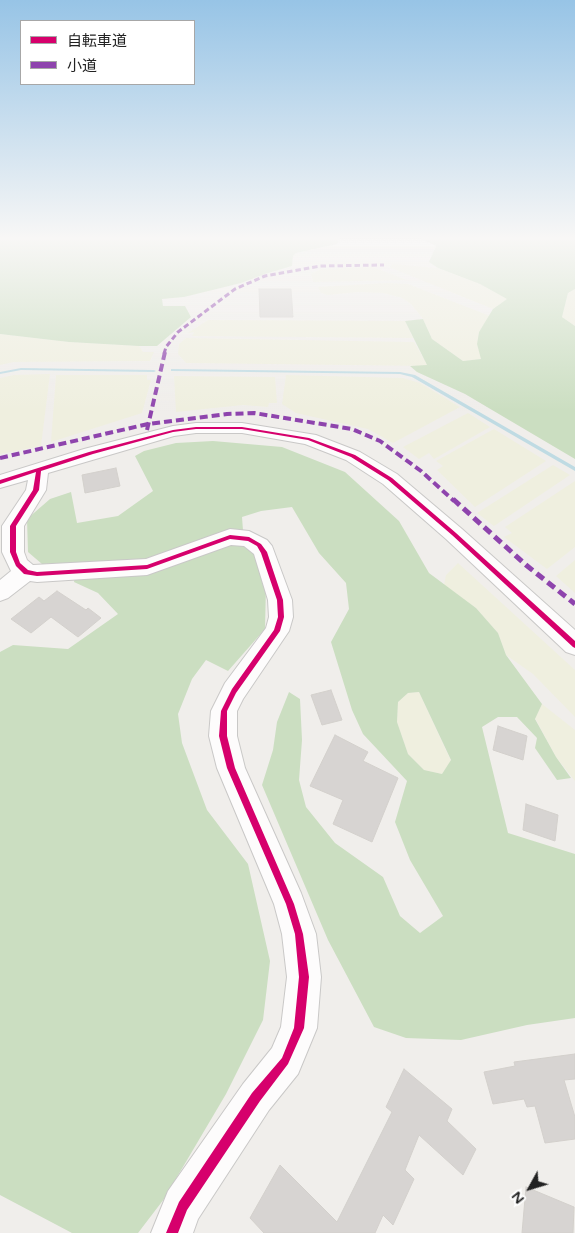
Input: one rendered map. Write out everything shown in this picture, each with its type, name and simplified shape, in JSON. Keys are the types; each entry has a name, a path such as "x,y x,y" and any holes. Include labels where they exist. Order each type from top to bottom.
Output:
{"street":[{"path":"0,482 145,437 196,428 242,428 309,439 353,456 390,479 454,534 575,645"},
{"path":"39,469 36,490 13,526 13,552 18,564 26,572 37,574 147,567 230,537 249,540 259,545 264,552 280,600 281,617 277,631 234,691 224,711 223,736 231,768 290,904 299,934 304,977 299,1028 285,1061 256,1097 188,1198 172,1233"},
{"path":"0,592 26,572"}],"green space":[{"path":"0,296 190,296 162,299 163,306 185,306 191,317 157,346 69,342 0,334"},
{"path":"393,296 438,296 490,316 479,332 477,344 482,359 463,361 432,339 423,319 411,304 402,298"},
{"path":"460,296 502,296 508,299 493,309"},
{"path":"501,296 567,296 562,317 575,326 575,459 465,394 417,372 410,366 427,365 405,321 423,319 432,339 463,361 481,359 477,344 479,332 493,309 507,299"},
{"path":"567,296 575,296 575,326 562,317"},
{"path":"208,320 405,321 413,338 192,336 194,332 188,333"},
{"path":"0,334 69,342 139,346 143,352 154,352 150,361 14,362 0,365"},
{"path":"186,338 414,342 428,366 186,363 178,354 179,344"},
{"path":"50,374 41,446 0,454 0,378 14,375"},
{"path":"56,375 147,375 147,380 151,380 142,413 51,442"},
{"path":"286,375 403,378 420,383 460,407 393,443 368,429 296,413 282,404"},
{"path":"174,376 275,377 277,403 269,403 268,407 243,405 176,412"},
{"path":"468,413 490,427 434,459 429,453 419,459 403,447"},
{"path":"494,429 546,461 475,507 437,470 443,466 436,461"},
{"path":"213,441 282,447 345,472 399,521 429,573 476,608 498,633 506,655 542,704 535,719 556,757 571,778 557,780 535,748 537,738 517,717 498,717 482,727 508,833 575,854 575,1018 527,1025 461,1040 406,1038 374,1027 328,940 262,785 273,750 277,722 289,692 300,699 302,740 299,780 306,807 335,843 383,877 400,916 420,933 443,916 410,860 395,822 407,781 363,734 352,710 331,642 349,609 346,583 319,553 292,507 261,511 242,517 244,544 256,552 266,585 265,629 228,671 206,660 192,679 178,714 182,743 207,810 248,864 270,961 263,1020 226,1094 164,1199 138,1233 72,1233 0,1195 0,652 13,645 68,649 118,614 98,593 74,582 77,563 42,564 28,552 27,519 50,499 71,492 77,523 118,516 153,491 135,456 144,451 176,443","holes":["419,692 451,760 442,774 424,770 408,754 397,722 398,702 408,693"]},
{"path":"553,465 570,475 494,526 477,513"},
{"path":"575,481 575,547 547,569 504,537 512,533 505,527"},
{"path":"575,560 575,593 556,576"},
{"path":"458,563 575,670 575,717 533,674 506,655 498,633 476,608 444,585 446,575"},
{"path":"419,692 451,761 442,774 424,770 408,754 397,722 398,702 408,693"},
{"path":"542,704 575,730 575,781 556,757 535,718"}],"building":[{"path":"259,296 291,296 293,317 260,317"},
{"path":"116,468 120,486 85,493 82,475"},
{"path":"57,591 86,610 88,608 101,618 78,637 51,617 31,633 11,619 39,597 44,601"},
{"path":"331,690 342,720 322,725 311,695"},
{"path":"498,726 527,736 523,760 493,750"},
{"path":"335,735 368,752 363,761 398,778 372,842 333,824 343,800 310,786"},
{"path":"526,804 558,815 555,841 523,830"},
{"path":"575,1054 575,1079 564,1080 575,1117 575,1139 545,1143 535,1106 527,1107 524,1099 493,1104 484,1072 515,1066 514,1062"},
{"path":"404,1069 452,1109 447,1121 476,1149 463,1175 419,1135 405,1170 414,1179 393,1225 383,1215 375,1233 264,1233 250,1218 280,1165 337,1222 392,1112 386,1107"},
{"path":"526,1187 574,1207 573,1233 522,1233"}],"waterway":[{"path":"0,373 21,369 154,371"},
{"path":"173,370 400,373 413,376 575,469"}],"marked path":[{"path":"147,430 166,347 178,332 226,296"},
{"path":"0,458 148,424 227,414 254,413 352,429 380,441 421,471 526,565 575,604"}],"cycle path":[{"path":"0,482 91,453 173,431 196,428 242,428 309,439 353,456 390,479 454,534 575,645"},
{"path":"39,469 36,490 13,526 13,552 18,564 26,572 37,574 147,567 230,537 249,539 259,545 264,552 280,600 281,617 277,631 234,691 224,711 223,736 231,768 290,904 299,934 304,977 299,1028 285,1061 256,1097 183,1206 172,1233"}]}
